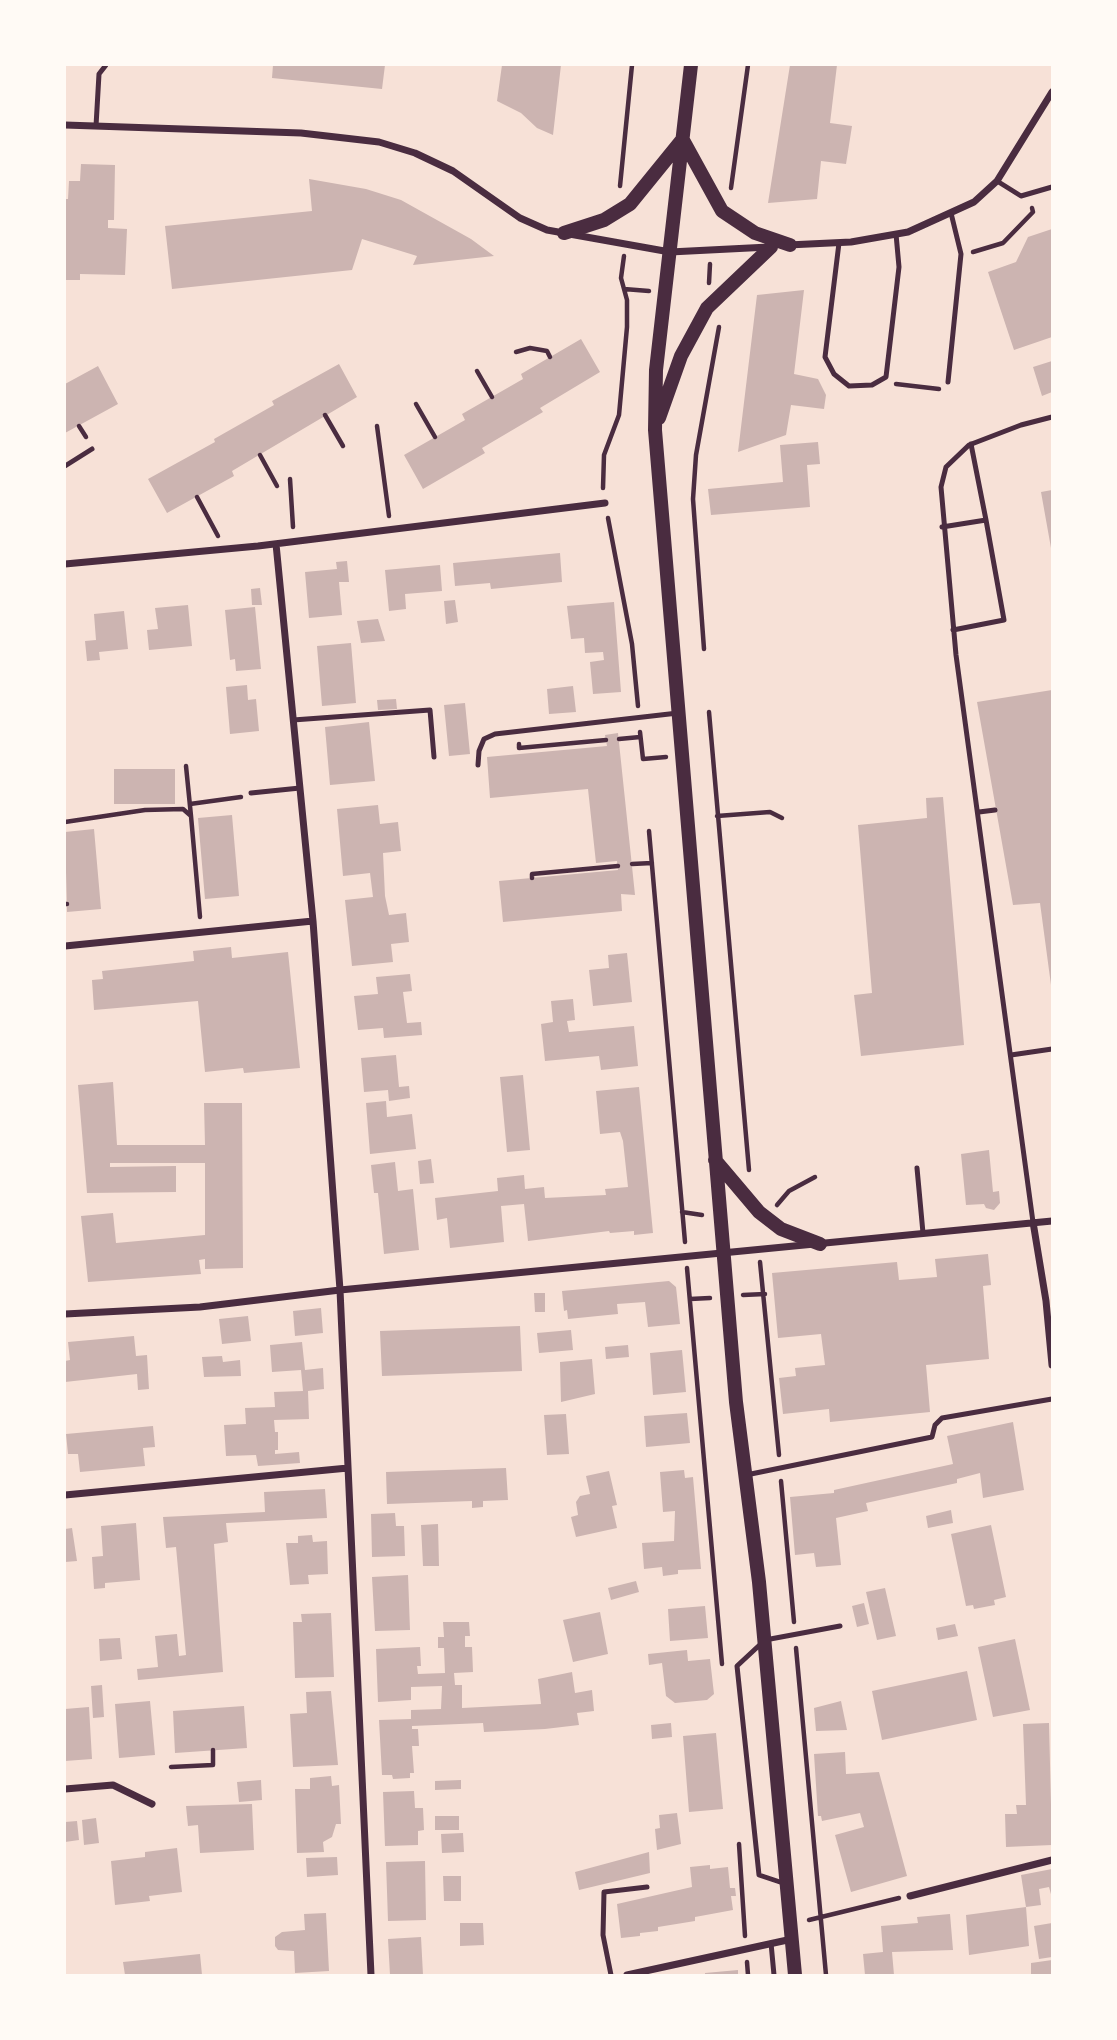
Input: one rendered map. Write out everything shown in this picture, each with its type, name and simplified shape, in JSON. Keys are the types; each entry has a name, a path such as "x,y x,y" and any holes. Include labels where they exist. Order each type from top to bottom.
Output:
{"main road":[{"path":"691,65 656,370 654,429 723,1252 765,1640 795,1975"},
{"path":"564,233 604,220 624,207 683,139"},
{"path":"683,139 722,211 755,233 790,245"},
{"path":"654,429 681,356 712,304 771,247"},
{"path":"715,1160 767,1218 781,1229 820,1244"}],"street":[{"path":"65,125 301,133 379,142 415,153 453,170 520,218 564,233 670,252 712,251 839,243 896,234 951,214 974,202 997,181 1052,92"},
{"path":"65,564 276,544 605,503"},
{"path":"276,544 313,921 340,1290 371,1975"},
{"path":"65,946 313,921"},
{"path":"65,1314 200,1307 340,1290 1052,1221"},
{"path":"1033,1222 1046,1300 1052,1366"},
{"path":"65,1495 348,1468"},
{"path":"65,1789 113,1785 152,1804"},
{"path":"910,1896 1052,1860"},
{"path":"633,1975 793,1939"}],"lane":[{"path":"96,126 99,74 106,65"},
{"path":"997,181 1021,197 1052,187"},
{"path":"948,382 961,254 951,214"},
{"path":"839,243 825,357 834,374 849,386 872,385 886,376 899,267 896,234"},
{"path":"1033,1222 953,629 942,527 941,487 946,467 971,444 1012,428 1052,417"},
{"path":"953,629 1004,620 971,444"},
{"path":"65,466 92,449"},
{"path":"942,527 986,520"},
{"path":"293,720 430,710 434,757"},
{"path":"478,765 479,751 484,739 495,734 678,713"},
{"path":"251,793 300,788"},
{"path":"979,812 995,810"},
{"path":"1011,1055 1052,1049"},
{"path":"917,1168 923,1233"},
{"path":"746,1475 932,1437 935,1425 942,1418 1052,1399"},
{"path":"789,1885 759,1875 737,1666 765,1640 840,1626"},
{"path":"611,1975 603,1935 604,1892 646,1888"},
{"path":"771,1943 774,1975"}],"path":[{"path":"624,207 620,186 632,65"},
{"path":"722,211 730,192 748,65"},
{"path":"961,254 1003,243 1032,212 1028,195"},
{"path":"625,245 621,278 627,300 627,327 619,415 603,465 605,503 632,644 643,759"},
{"path":"704,649 693,499 696,455 720,322 709,297 708,276 712,251"},
{"path":"516,352 530,348 547,351 550,357"},
{"path":"477,371 492,397"},
{"path":"886,376 892,383 931,389 940,389 948,382"},
{"path":"416,404 435,437"},
{"path":"325,415 342,446"},
{"path":"377,426 391,529"},
{"path":"260,455 277,486"},
{"path":"290,479 295,541"},
{"path":"197,497 226,549"},
{"path":"709,712 751,1203"},
{"path":"619,739 640,737"},
{"path":"186,766 201,932"},
{"path":"190,804 246,797 251,793"},
{"path":"65,822 145,807 183,809 191,816"},
{"path":"717,816 770,812 782,818"},
{"path":"649,831 723,1671"},
{"path":"192,838 200,838"},
{"path":"632,864 652,863"},
{"path":"195,865 202,864"},
{"path":"532,878 532,874 589,871 618,866"},
{"path":"197,891 205,891"},
{"path":"767,1218 789,1191 815,1177"},
{"path":"758,1250 765,1294 826,1975"},
{"path":"171,1767 213,1765 213,1750"},
{"path":"738,1840 748,1975"},
{"path":"792,1923 910,1896"},
{"path":"815,1943 823,1942"}],"building":[{"path":"273,65 385,65 382,89 272,78"},
{"path":"502,65 561,65 553,135 537,128 521,113 497,101"},
{"path":"790,65 837,65 830,123 852,126 846,164 821,161 817,199 768,203"},
{"path":"81,164 115,165 114,220 108,220 108,228 127,229 125,275 80,274 80,280 65,280 65,199 68,199 69,181 80,181"},
{"path":"309,179 366,189 401,200 471,239 494,256 413,265 417,256 362,239 352,270 172,289 165,226 312,211"},
{"path":"1052,229 1052,337 1014,350 988,272 1016,262 1028,237"},
{"path":"804,290 794,374 818,379 826,395 824,409 791,405 786,435 738,452 757,295"},
{"path":"581,339 600,372 540,408 543,412 482,448 485,453 423,489 404,455 465,420 462,414 523,379 521,374"},
{"path":"1052,361 1052,392 1042,396 1033,367"},
{"path":"339,364 357,397 232,471 234,476 167,513 148,479 274,405 272,401"},
{"path":"98,366 118,404 65,433 65,384"},
{"path":"818,442 820,464 807,465 810,507 711,515 708,489 783,482 780,445"},
{"path":"1052,490 1052,548 1051,548 1041,492"},
{"path":"560,553 562,582 491,589 490,583 455,586 453,563"},
{"path":"347,561 349,582 339,582 342,615 309,618 305,572 337,569 336,562"},
{"path":"440,565 442,591 405,594 406,609 389,611 385,570"},
{"path":"260,588 262,605 252,605 251,589"},
{"path":"455,600 458,622 446,624 444,601"},
{"path":"614,602 621,692 593,694 590,662 604,660 603,652 585,653 584,638 571,639 567,606"},
{"path":"188,605 192,646 149,650 147,630 158,629 155,608"},
{"path":"255,607 261,669 236,671 235,659 230,660 225,610"},
{"path":"124,611 128,649 99,652 100,660 87,661 85,641 96,640 94,614"},
{"path":"378,619 385,641 361,643 357,621"},
{"path":"351,643 356,703 322,706 317,646"},
{"path":"247,685 248,700 256,699 259,731 230,734 226,687"},
{"path":"573,686 576,712 549,714 547,689"},
{"path":"1052,690 1051,985 1040,903 1013,905 977,702"},
{"path":"396,699 397,709 378,710 377,700"},
{"path":"465,703 470,754 449,756 444,705"},
{"path":"369,722 375,781 330,785 325,727"},
{"path":"618,733 635,895 621,894 622,911 503,922 499,881 618,870 617,861 596,863 588,789 490,798 487,757 607,746 605,735"},
{"path":"114,769 175,769 175,804 114,804"},
{"path":"943,797 964,1045 861,1056 854,995 872,993 858,825 927,818 926,798"},
{"path":"378,805 380,824 398,822 401,851 383,853 385,896 389,915 406,913 409,942 391,944 393,962 352,966 345,900 373,897 370,873 343,876 337,809"},
{"path":"232,815 239,896 205,899 198,818"},
{"path":"94,829 101,909 67,912 65,832"},
{"path":"231,947 232,958 288,952 300,1068 244,1073 243,1068 205,1072 198,1001 94,1010 92,980 103,979 102,971 194,961 193,951"},
{"path":"627,953 632,1002 593,1006 589,970 609,968 608,955"},
{"path":"410,974 412,991 403,992 407,1023 421,1022 422,1035 384,1038 383,1028 358,1030 354,996 378,994 376,977"},
{"path":"573,999 575,1020 567,1021 569,1032 634,1026 638,1066 601,1070 599,1056 545,1061 541,1024 553,1022 551,1001"},
{"path":"396,1055 399,1087 409,1086 410,1098 389,1101 388,1090 364,1092 361,1058"},
{"path":"523,1075 530,1150 507,1152 500,1077"},
{"path":"113,1082 117,1145 205,1145 204,1103 242,1103 243,1268 205,1269 205,1259 199,1260 201,1274 88,1282 81,1216 113,1213 116,1243 205,1235 205,1163 110,1163 110,1167 176,1166 176,1192 87,1193 78,1085"},
{"path":"639,1087 653,1233 634,1235 634,1231 609,1231 528,1241 524,1204 501,1206 504,1242 450,1248 447,1218 437,1220 435,1198 498,1191 497,1178 524,1175 525,1189 544,1187 545,1198 606,1195 605,1189 628,1187 620,1132 600,1134 596,1091"},
{"path":"386,1101 387,1117 412,1114 416,1149 370,1154 366,1103"},
{"path":"989,1150 993,1192 999,1191 1000,1203 994,1210 986,1208 984,1204 966,1205 961,1154"},
{"path":"431,1159 434,1183 420,1184 418,1161"},
{"path":"395,1162 398,1191 413,1189 419,1250 384,1254 378,1193 374,1193 371,1165"},
{"path":"988,1254 991,1285 983,1286 989,1359 926,1365 930,1412 830,1422 829,1409 783,1414 779,1378 796,1376 795,1368 825,1365 821,1334 778,1338 772,1273 897,1262 899,1280 937,1277 935,1259"},
{"path":"669,1281 676,1287 680,1324 648,1327 645,1302 617,1304 618,1314 568,1319 567,1310 564,1311 562,1291"},
{"path":"534,1293 545,1293 545,1312 535,1312"},
{"path":"321,1308 323,1333 295,1336 293,1311"},
{"path":"248,1316 251,1341 222,1344 219,1319"},
{"path":"520,1326 522,1371 382,1376 380,1331"},
{"path":"571,1330 573,1350 539,1353 537,1333"},
{"path":"134,1336 136,1356 147,1355 149,1389 138,1390 137,1374 65,1382 65,1361 70,1360 68,1342"},
{"path":"302,1342 305,1370 323,1368 324,1389 308,1391 309,1419 274,1420 275,1432 278,1432 278,1450 275,1450 275,1454 299,1452 300,1463 258,1466 256,1455 226,1456 224,1425 246,1424 245,1408 275,1407 274,1392 303,1391 301,1370 272,1372 270,1345"},
{"path":"628,1345 629,1357 606,1359 605,1347"},
{"path":"682,1350 686,1392 653,1395 650,1353"},
{"path":"222,1356 223,1362 240,1360 241,1376 204,1377 202,1357"},
{"path":"592,1359 595,1394 561,1402 560,1362"},
{"path":"687,1413 690,1443 646,1447 644,1416"},
{"path":"566,1414 569,1454 547,1455 544,1415"},
{"path":"1013,1422 1024,1490 983,1498 980,1473 957,1479 957,1483 866,1503 868,1511 836,1518 841,1565 816,1567 814,1553 795,1555 790,1497 834,1493 834,1490 953,1464 947,1436"},
{"path":"153,1426 155,1447 143,1448 145,1466 80,1472 78,1454 68,1454 66,1434"},
{"path":"506,1468 508,1500 483,1501 483,1507 472,1508 472,1501 387,1504 386,1472"},
{"path":"684,1470 685,1478 693,1477 701,1569 678,1570 678,1574 663,1576 662,1567 644,1569 642,1543 674,1541 675,1511 663,1512 660,1472"},
{"path":"609,1471 617,1505 612,1506 617,1528 576,1537 571,1517 578,1515 576,1502 580,1496 590,1494 586,1476"},
{"path":"325,1489 327,1518 226,1523 228,1542 214,1544 223,1672 138,1680 137,1669 158,1667 155,1636 177,1634 179,1656 186,1655 176,1547 166,1548 163,1517 265,1512 264,1492"},
{"path":"951,1510 953,1523 928,1528 926,1516"},
{"path":"395,1513 396,1526 404,1526 405,1556 372,1557 371,1514"},
{"path":"136,1523 140,1580 105,1583 105,1588 94,1589 92,1557 103,1556 101,1526"},
{"path":"438,1524 439,1566 423,1566 421,1525"},
{"path":"991,1525 1006,1597 994,1600 995,1605 974,1609 973,1605 966,1606 951,1534"},
{"path":"72,1528 77,1561 65,1562 65,1529"},
{"path":"312,1535 313,1542 327,1541 328,1574 308,1575 309,1584 290,1585 286,1543 298,1543 298,1536"},
{"path":"408,1575 410,1630 375,1631 372,1577"},
{"path":"636,1581 639,1592 611,1600 608,1588"},
{"path":"885,1588 896,1636 877,1640 866,1592"},
{"path":"864,1603 869,1624 857,1627 852,1606"},
{"path":"705,1606 708,1638 670,1641 668,1609"},
{"path":"600,1612 608,1654 573,1662 563,1620"},
{"path":"331,1613 334,1677 295,1678 293,1622 302,1622 301,1614"},
{"path":"443,1622 469,1622 470,1636 465,1636 465,1647 472,1647 473,1672 454,1673 455,1685 462,1685 462,1708 541,1704 538,1679 572,1672 575,1693 592,1690 594,1711 577,1713 579,1725 545,1729 484,1732 483,1723 412,1726 412,1729 418,1729 419,1746 412,1746 414,1773 410,1773 410,1778 393,1779 392,1775 382,1775 379,1720 411,1719 411,1710 441,1709 442,1686 411,1687 411,1700 378,1702 376,1649 420,1647 421,1666 417,1666 418,1674 445,1673 444,1648 438,1648 438,1637 444,1637"},
{"path":"955,1624 958,1636 938,1640 936,1628"},
{"path":"120,1638 122,1659 100,1661 99,1639"},
{"path":"1015,1639 1030,1710 993,1717 978,1647"},
{"path":"687,1650 688,1661 710,1659 714,1694 707,1700 675,1703 666,1696 662,1663 649,1665 648,1654"},
{"path":"967,1671 977,1720 882,1740 872,1691"},
{"path":"102,1685 104,1717 93,1718 91,1686"},
{"path":"331,1691 338,1765 293,1767 290,1714 307,1713 306,1692"},
{"path":"150,1701 155,1755 119,1758 115,1704"},
{"path":"841,1701 847,1730 816,1731 814,1708"},
{"path":"244,1706 247,1748 175,1753 173,1711"},
{"path":"89,1707 92,1759 65,1761 65,1709"},
{"path":"671,1723 672,1737 652,1739 651,1725"},
{"path":"1049,1723 1052,1845 1006,1847 1005,1814 1017,1814 1016,1805 1026,1805 1023,1724"},
{"path":"716,1733 723,1809 689,1812 683,1736"},
{"path":"845,1752 846,1774 879,1772 907,1876 851,1892 835,1835 864,1827 860,1813 822,1821 821,1816 818,1816 814,1754"},
{"path":"331,1776 332,1786 339,1785 341,1824 336,1824 332,1837 323,1842 324,1852 297,1853 295,1789 310,1789 310,1778"},
{"path":"261,1780 262,1800 239,1802 237,1782"},
{"path":"461,1780 461,1789 435,1790 435,1781"},
{"path":"414,1791 415,1808 423,1808 424,1830 418,1831 418,1845 385,1846 383,1792"},
{"path":"252,1804 254,1850 200,1853 198,1825 188,1826 186,1806"},
{"path":"677,1813 681,1844 657,1850 655,1829 660,1828 659,1815"},
{"path":"435,1816 459,1816 459,1830 435,1830"},
{"path":"96,1818 99,1843 84,1845 82,1820"},
{"path":"77,1821 79,1840 65,1842 65,1822"},
{"path":"463,1833 464,1852 442,1853 441,1834"},
{"path":"177,1848 182,1892 149,1896 150,1901 115,1905 111,1861 145,1857 145,1852"},
{"path":"649,1852 650,1873 579,1890 575,1872"},
{"path":"337,1857 338,1875 307,1877 306,1858"},
{"path":"425,1861 426,1920 388,1921 386,1862"},
{"path":"710,1865 710,1869 728,1867 730,1888 735,1888 736,1896 731,1896 733,1910 695,1917 695,1921 658,1927 658,1931 640,1933 640,1936 621,1938 617,1904 692,1887 690,1867"},
{"path":"1052,1869 1052,1898 1049,1887 1039,1889 1041,1905 1026,1907 1021,1875"},
{"path":"443,1876 461,1876 461,1901 444,1901"},
{"path":"1026,1907 1029,1946 969,1955 966,1915"},
{"path":"326,1913 329,1971 295,1973 294,1951 278,1950 275,1937 282,1932 305,1930 304,1914"},
{"path":"950,1914 953,1950 892,1952 894,1975 865,1975 863,1954 883,1952 881,1926 918,1923 917,1917"},
{"path":"460,1923 483,1923 484,1945 460,1946"},
{"path":"1052,1923 1052,1957 1039,1959 1034,1926"},
{"path":"421,1937 423,1975 390,1975 388,1939"},
{"path":"200,1954 202,1975 125,1975 123,1962"},
{"path":"1052,1960 1052,1975 1031,1975 1031,1963"},
{"path":"738,1970 738,1975 705,1975 705,1973"}]}
